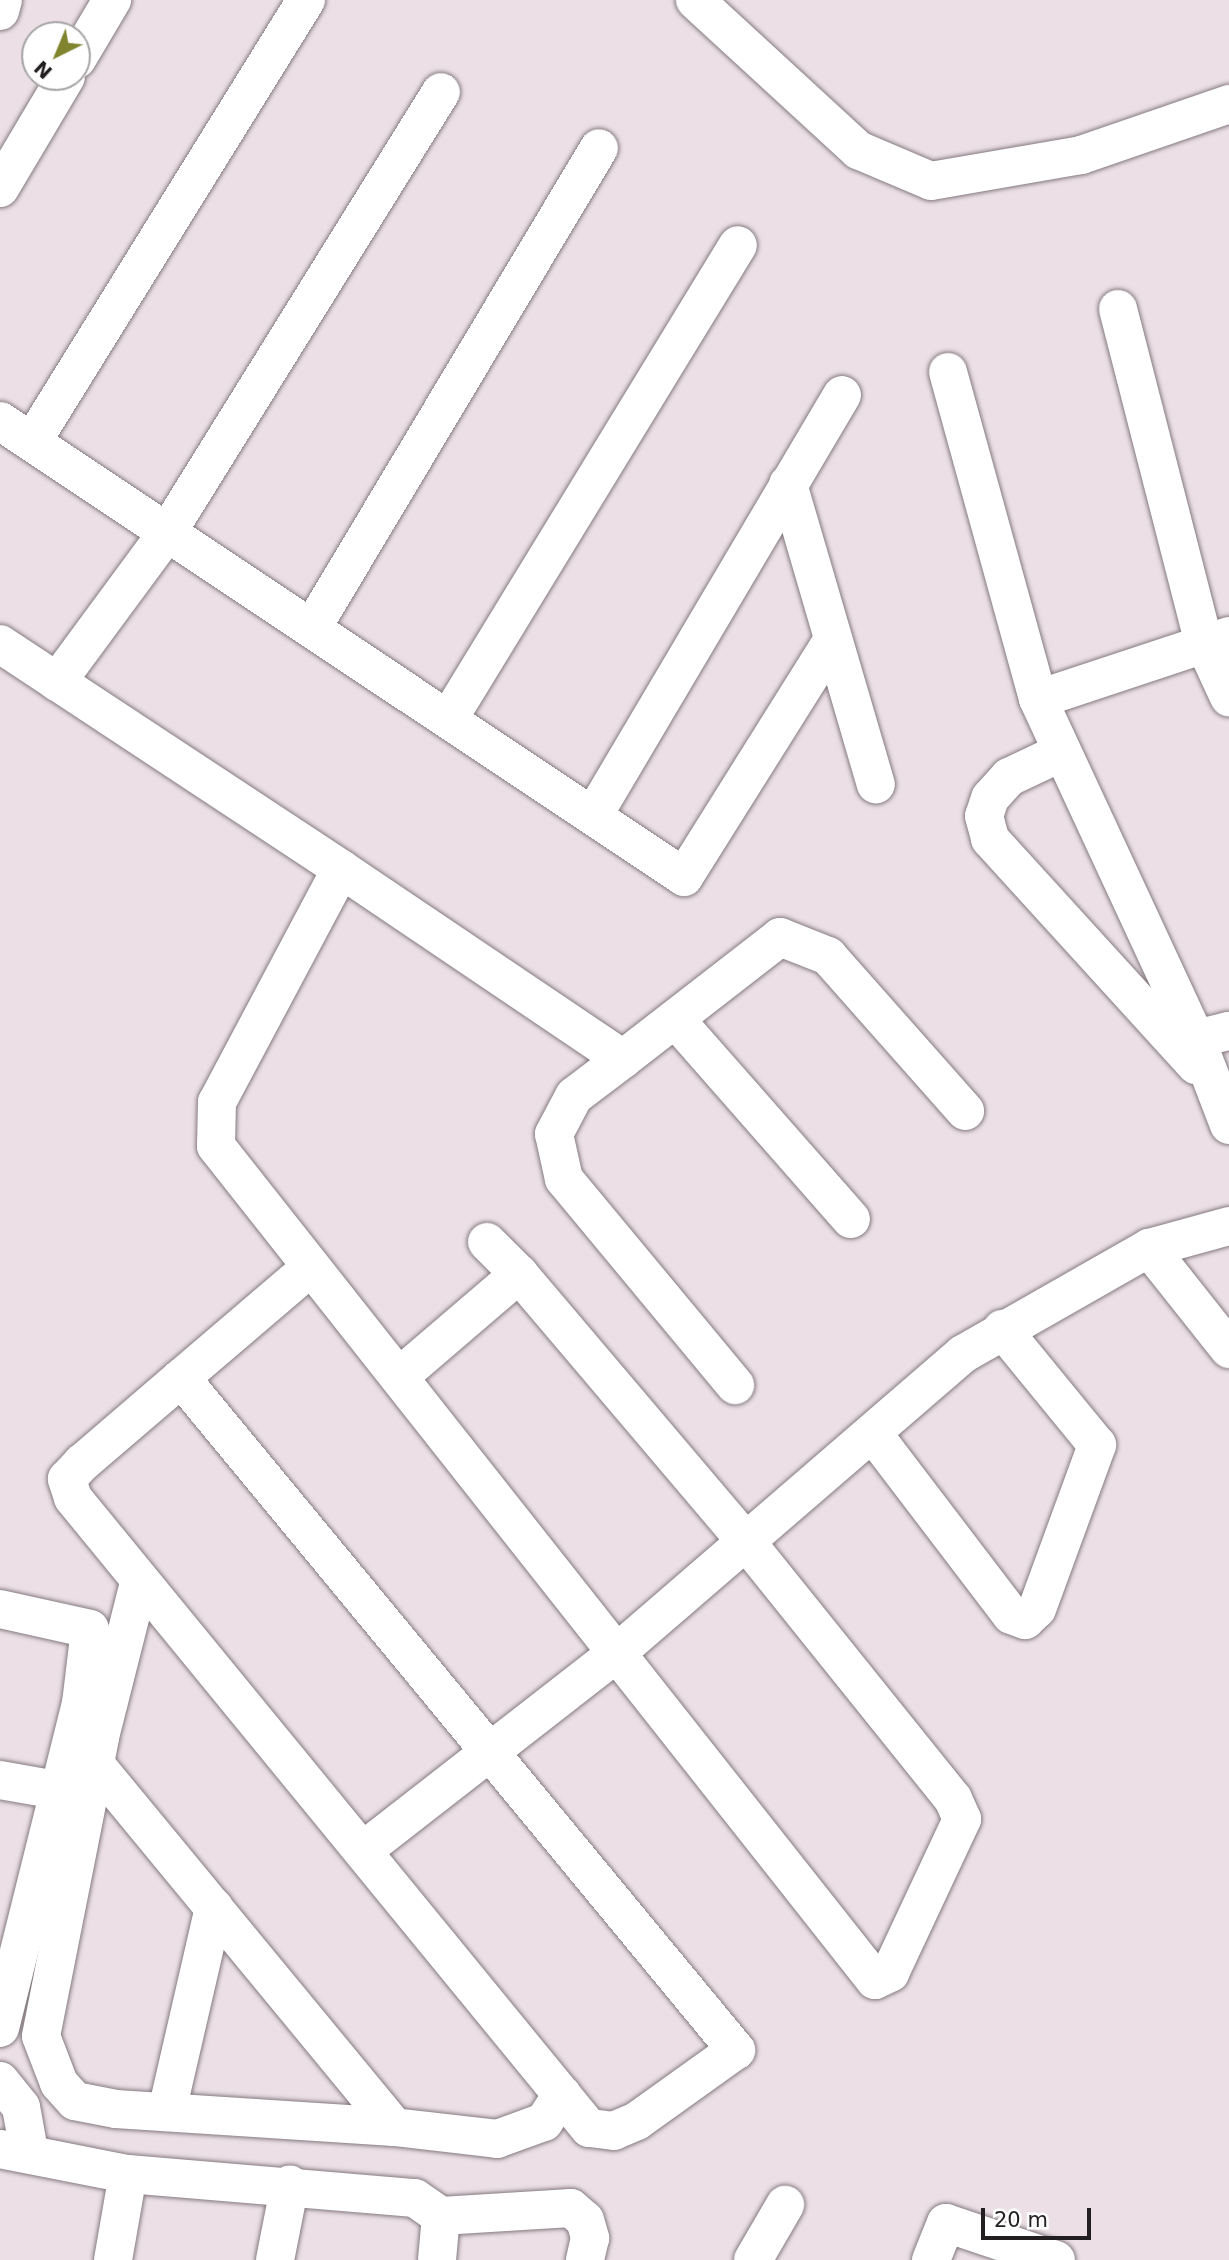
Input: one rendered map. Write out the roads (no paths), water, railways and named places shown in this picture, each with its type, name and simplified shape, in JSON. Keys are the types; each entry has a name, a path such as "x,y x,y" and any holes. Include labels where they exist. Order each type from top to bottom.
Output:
{"street":[{"path":"0,11 2,0"},
{"path":"91,35 112,0"},
{"path":"32,442 306,0"},
{"path":"695,0 858,150 931,181 1081,155 1229,104"},
{"path":"0,188 58,91"},
{"path":"57,682 167,533 441,92"},
{"path":"312,628 599,148"},
{"path":"449,718 738,244"},
{"path":"1118,309 1217,640 1229,697"},
{"path":"948,372 1038,699 1062,752 1213,1035 1214,1085 1229,1125"},
{"path":"593,816 842,395"},
{"path":"0,421 684,877 832,641"},
{"path":"788,484 876,784"},
{"path":"1038,699 1217,640"},
{"path":"0,644 623,1059"},
{"path":"1062,752 1009,777 990,798 984,816 990,839 1214,1085"},
{"path":"341,869 217,1102 216,1146 619,1651 875,1980 891,1973 962,1819 953,1799 748,1544 519,1274 487,1242"},
{"path":"735,1385 564,1179 554,1134 574,1096 676,1020 780,937 828,956 965,1111"},
{"path":"676,1020 851,1219"},
{"path":"365,1849 619,1651 874,1435 962,1354 1149,1248 1229,1226"},
{"path":"1149,1248 1229,1349"},
{"path":"181,1378 736,2050 614,2131 589,2128 365,1849 139,1583 73,1499 66,1479 181,1378 311,1268"},
{"path":"400,1376 519,1274"},
{"path":"874,1435 1011,1615 1025,1619 1037,1609 1097,1445 1002,1329"},
{"path":"139,1583 95,1764 41,2036 59,2083 75,2101 167,2111 394,2127 497,2139 544,2122 562,2094"},
{"path":"0,1609 90,1629 81,1703 57,1790 11,1934 0,2028"},
{"path":"95,1764 394,2127"},
{"path":"0,1780 57,1790"},
{"path":"167,2111 214,1907"},
{"path":"0,2081 21,2107 15,2150 128,2174 290,2184 415,2198 441,2216 571,2208 585,2220 590,2238 585,2260"},
{"path":"113,2260 128,2174"},
{"path":"275,2260 290,2184"},
{"path":"753,2260 785,2205"},
{"path":"437,2260 441,2216"},
{"path":"931,2260 946,2222 1056,2260"}]}
